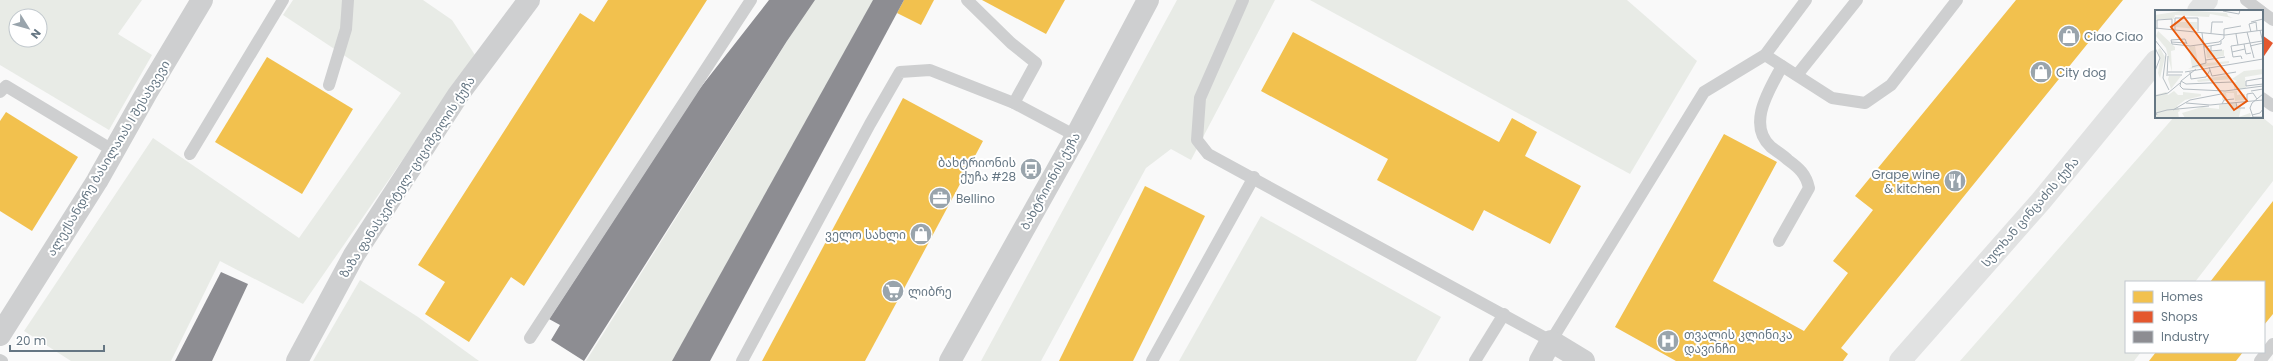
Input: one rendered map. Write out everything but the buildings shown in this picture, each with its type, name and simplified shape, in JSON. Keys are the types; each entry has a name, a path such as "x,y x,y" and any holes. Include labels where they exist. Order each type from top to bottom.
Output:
{"main road":[{"path":"2199,10 2207,0"},
{"name":"სულხან ცინცაძის ქუჩა","path":"1900,361 2041,201 2155,62"}],"street":[{"name":"ალექსანდრე ბასილაიას I შესახვევი","path":"0,335 97,181 202,0"},
{"name":"ზაზა ფანასკერტელ-ციციშვილის ქუჩა","path":"297,361 358,248 458,94 529,0"},
{"name":"ბახტრიონის ქუჩა","path":"950,361 1076,136 1148,0"},
{"path":"1540,361 1551,341 1584,361"}],"lane":[{"path":"190,154 283,0"},
{"path":"329,85 346,29 348,0"},
{"path":"530,338 751,0"},
{"path":"967,0 1011,43 1036,63 1014,103"},
{"path":"1243,0 1200,98 1197,140 1208,154 1254,177 1551,341 1704,92 1765,55 1806,0"},
{"path":"1797,75 1857,0"},
{"path":"1765,55 1832,98 1865,103 1890,85 1957,0"},
{"path":"2246,0 2260,10"},
{"path":"2263,12 2273,20"},
{"path":"1779,241 1809,188 1806,178 1800,168 1770,146 1760,130 1763,104 1782,66"},
{"path":"742,361 870,124 900,72 930,70 1014,103 1076,136"},
{"path":"0,92 6,86 114,151"},
{"path":"2263,99 2273,106"},
{"path":"1152,361 1254,177"},
{"path":"1475,361 1504,314"},
{"path":"2260,361 2273,344"}],"shaded area":[{"path":"0,0 142,0 118,34 152,55 109,130 0,65"},
{"path":"293,0 423,0 452,20 475,55 303,304 220,261 171,361 71,361 24,331 153,138 299,238 401,93 283,15"},
{"path":"813,0 885,0 683,361 586,361"},
{"path":"1177,0 1275,0 1191,160 1171,149 1146,168 1041,361 981,361"},
{"path":"1310,0 1627,0 1697,61 1630,174"},
{"path":"2173,118 2263,118 2273,126 2273,181 2196,281 2125,281 2125,353 2140,353 2134,361 1960,361"},
{"path":"1261,216 1441,317 1416,361 1179,361"},
{"path":"360,280 418,317 479,361 313,361"}],"place":[{"name":"Ciao Ciao","path":"2069,36"},
{"name":"City dog","path":"2041,72"},
{"name":"ბახტრიონის ქუჩა #28","path":"1031,169"},
{"name":"Grape wine & kitchen","path":"1955,181"},
{"name":"Bellino","path":"940,198"},
{"name":"ველო სახლი","path":"921,234"},
{"name":"ლიბრე","path":"893,291"},
{"name":"თვალის კლინიკა დავინჩი","path":"1668,341"}]}
